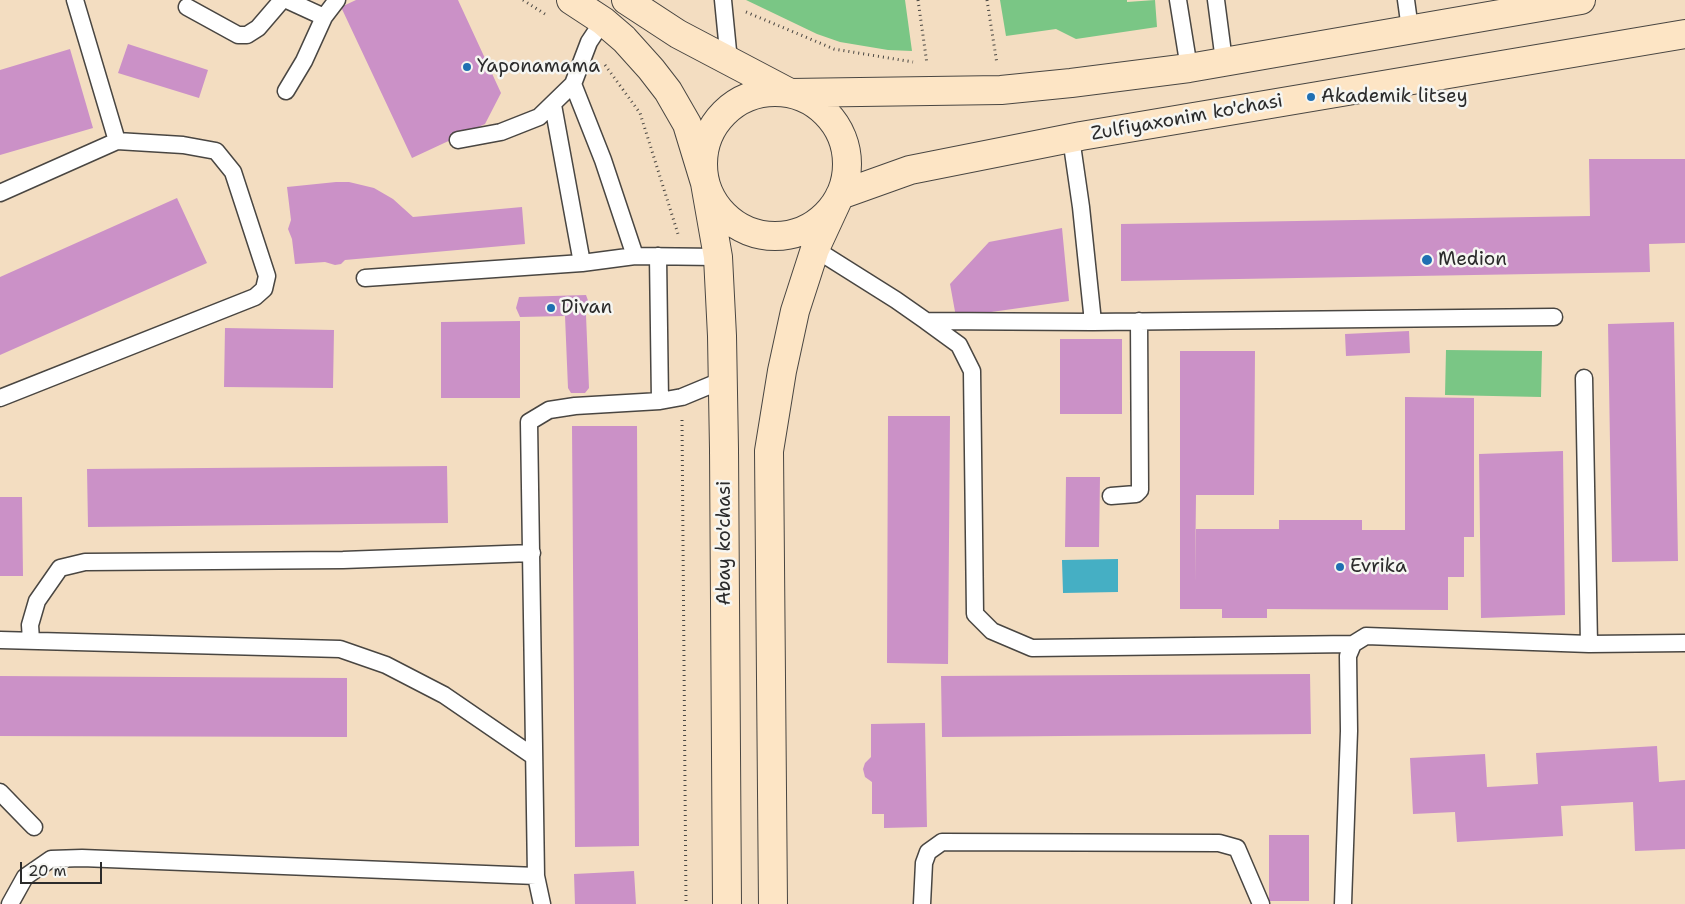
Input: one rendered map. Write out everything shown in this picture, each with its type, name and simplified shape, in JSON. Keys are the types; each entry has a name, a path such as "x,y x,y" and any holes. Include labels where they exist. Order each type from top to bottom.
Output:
{"main road":[{"path":"571,0 596,32 635,51 668,91 687,124 705,183 715,206 733,223 756,234 781,236 805,230 826,216 840,195"},
{"path":"626,0 678,34 790,94 810,101 828,114 840,132 846,152 846,174 840,195 815,249 793,319 782,371 769,451 773,904"},
{"path":"705,183 702,158 708,135 722,115 742,100 765,92 790,94 1001,90 1189,68 1581,0"},
{"name":"Zulfiyaxonim ko'chasi","path":"840,195 910,170 1071,138 1685,34"},
{"name":"Abay ko'chasi","path":"705,183 718,256 723,380 727,904"}],"lane":[{"path":"75,0 117,141"},
{"path":"186,8 238,34 248,35 258,28 282,0"},
{"path":"287,0 324,17"},
{"path":"286,91 304,61 324,17 337,0"},
{"path":"1178,0 1189,68"},
{"path":"1216,0 1224,61"},
{"path":"1406,0 1410,29"},
{"path":"723,2 729,61"},
{"path":"458,140 501,132 539,117 573,84 596,32"},
{"path":"573,84 603,160 635,256"},
{"path":"553,105 582,263"},
{"path":"1071,138 1081,207 1093,322"},
{"path":"0,194 117,141 183,145 216,151 233,172 267,276 264,288 255,297 0,398"},
{"path":"815,249 896,300 959,345 972,371 975,614 992,632 1032,648 1353,644 1366,636 1588,644 1685,643"},
{"path":"365,278 582,263 635,256 718,256"},
{"path":"658,256 660,402"},
{"path":"926,320 1093,322 1554,317"},
{"path":"1112,496 1136,494 1140,490 1139,321"},
{"path":"1584,378 1588,644"},
{"path":"542,904 536,876 529,422 549,410 575,406 660,402 682,397 723,380"},
{"path":"31,640 30,625 37,600 60,568 85,562 342,560 532,553"},
{"path":"0,640 340,650 386,665 444,695 533,756"},
{"path":"1344,904 1348,656 1353,644"},
{"path":"0,792 34,827"},
{"path":"922,904 924,863 928,852 942,842 1219,844 1237,848 1261,904"},
{"path":"10,904 25,877 51,858 536,876"}],"path":[{"path":"523,0 552,18"},
{"path":"918,0 931,91"},
{"path":"987,0 1001,90"},
{"path":"723,2 834,49 916,62"},
{"path":"596,32 640,113 681,242 681,256"},
{"path":"682,397 686,904"}],"green space":[{"path":"746,0 905,0 912,51 888,50 840,42 817,34"},
{"path":"1000,0 1127,0 1127,2 1155,0 1157,27 1076,39 1056,29 1006,36"},
{"path":"1446,350 1542,351 1541,397 1445,395"}],"water":[{"path":"1118,559 1118,592 1063,593 1062,560"}],"building":[{"path":"356,0 458,0 501,93 485,124 412,158 341,7"},
{"path":"128,44 208,70 199,98 118,73"},
{"path":"70,49 93,128 0,155 0,70"},
{"path":"1589,159 1685,159 1685,243 1649,244 1650,272 1121,281 1121,224 1590,216"},
{"path":"349,182 374,188 393,199 413,217 522,207 525,244 345,260 341,264 335,265 325,262 295,264 292,239 288,229 291,220 287,187"},
{"path":"177,198 207,263 0,355 0,277"},
{"path":"1062,228 1069,301 956,317 950,284 989,242"},
{"path":"586,295 590,306 586,315 589,388 585,393 571,393 568,388 565,316 520,317 516,308 519,297"},
{"path":"520,321 520,398 441,398 441,322"},
{"path":"1674,322 1678,561 1612,562 1608,324"},
{"path":"225,328 334,330 333,388 224,387"},
{"path":"1409,331 1410,353 1346,356 1345,334"},
{"path":"1060,339 1122,339 1122,414 1060,414"},
{"path":"1180,351 1255,351 1254,495 1196,495 1195,583 1196,529 1279,529 1279,520 1362,520 1362,530 1405,530 1405,397 1474,398 1474,537 1464,537 1464,577 1448,577 1448,610 1267,609 1267,618 1222,618 1222,609 1180,609"},
{"path":"888,416 950,416 948,664 887,663"},
{"path":"572,426 637,426 639,846 575,847"},
{"path":"1563,451 1565,615 1481,618 1479,454"},
{"path":"447,466 448,523 88,527 87,469"},
{"path":"1066,477 1100,477 1099,547 1065,547"},
{"path":"0,497 22,497 23,576 0,576"},
{"path":"1310,674 1311,734 942,737 941,676"},
{"path":"0,676 347,678 347,737 0,736"},
{"path":"925,723 927,827 884,828 884,814 872,814 872,782 865,777 863,769 865,763 871,757 871,724"},
{"path":"1657,746 1659,782 1685,780 1685,849 1635,851 1633,802 1561,806 1563,836 1457,842 1455,812 1413,814 1410,758 1485,754 1487,787 1538,784 1536,753"},
{"path":"1269,835 1309,835 1309,901 1269,901"},
{"path":"634,871 636,904 575,904 574,874"}],"place":[{"name":"Yaponamama","path":"467,67"},
{"name":"Akademik litsey","path":"1311,97"},
{"name":"Medion","path":"1427,260"},
{"name":"Divan","path":"551,308"},
{"name":"Evrika","path":"1340,567"}]}
